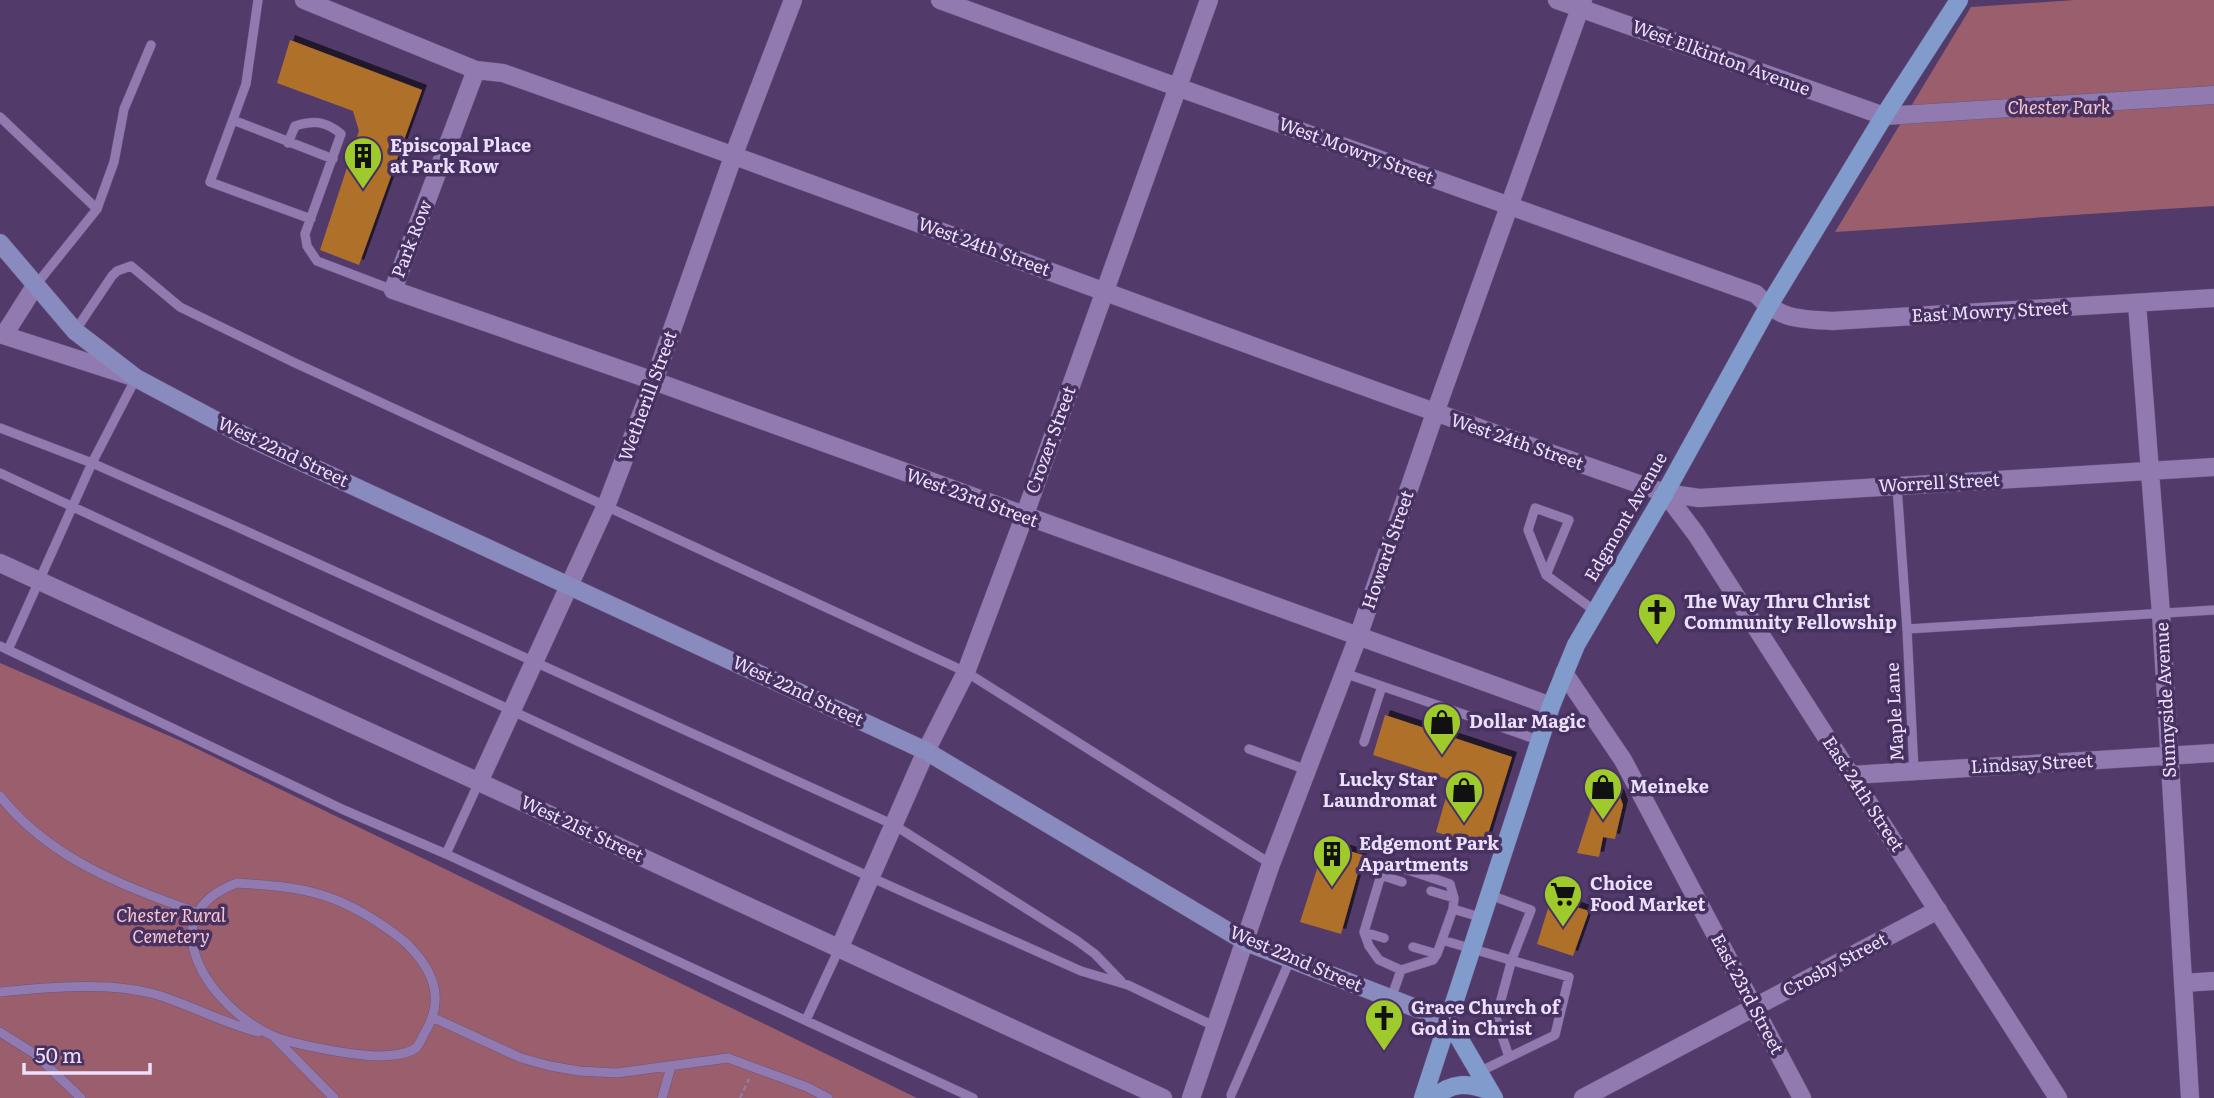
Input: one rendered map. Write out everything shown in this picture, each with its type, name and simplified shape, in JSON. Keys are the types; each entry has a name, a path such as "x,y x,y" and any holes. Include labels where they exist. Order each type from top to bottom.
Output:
{"main road":[{"name":"Edgmont Avenue","path":"1423,1098 1551,706 1576,645 1665,493 1768,307 1884,116 1959,0"},
{"path":"1449,1021 1492,1095"},
{"path":"1434,1098 1449,1088 1466,1084 1492,1095"}],"street":[{"name":"West 24th Street","path":"304,0 476,69 503,73 734,154 1435,413 1665,493"},
{"name":"Wetherill Street","path":"479,782 606,506 793,0"},
{"name":"West Mowry Street","path":"940,0 1177,88 1756,294 1768,307"},
{"name":"Crozer Street","path":"839,949 926,751 966,672 1209,0"},
{"name":"West Elkinton Avenue","path":"1557,0 1581,4 1884,116"},
{"name":"Howard Street","path":"1191,1098 1271,864 1358,637 1581,4"},
{"name":"Park Row","path":"393,290 476,69"},
{"path":"1884,116 2214,95"},
{"name":"West 22nd Street","path":"0,243 75,331 136,378 243,435 926,751 1245,942 1449,1021"},
{"path":"2,335 35,286"},
{"name":"West 23rd Street","path":"393,290 654,381 1551,706"},
{"name":"East Mowry Street","path":"1768,307 1792,318 1832,321 2214,298"},
{"name":"Sunnyside Avenue","path":"2137,303 2161,614 2190,1098"},
{"name":"West 22nd Street","path":"2,335 136,378"},
{"name":"Worrell Street","path":"1665,493 1699,498 2214,467"},
{"name":"East 24th Street","path":"1665,493 1696,534 2058,1098"},
{"name":"West 21st Street","path":"0,563 1163,1098"},
{"name":"East 23rd Street","path":"1564,673 1623,760 1802,1098"},
{"name":"Lindsay Street","path":"1851,775 2214,753"},
{"name":"Crosby Street","path":"1583,1098 1938,910"},
{"path":"2183,983 2214,981"}],"lane":[{"path":"258,0 246,84 210,182 311,219"},
{"path":"35,286 97,209 114,162 124,108 150,45"},
{"path":"0,117 97,209"},
{"path":"233,120 333,159"},
{"path":"288,143 295,126 309,121 329,124 341,134 305,234 307,246 317,261 393,290"},
{"path":"75,331 112,276 131,266 180,307 293,362 966,672 1271,864"},
{"path":"136,378 4,648 344,810 446,854 973,1098"},
{"path":"0,428 93,463 894,825 1076,940 1128,985 1214,1026"},
{"path":"0,473 870,877 1081,971 1128,985"},
{"name":"Maple Lane","path":"1897,485 1914,771"},
{"path":"1546,575 1569,520 1535,508 1528,530 1546,575 1595,611"},
{"path":"1907,629 2214,610"},
{"path":"1343,672 1541,741"},
{"path":"1364,742 1382,686"},
{"path":"1250,749 1307,770"},
{"path":"446,854 479,782"},
{"path":"0,796 15,816 44,841 134,890 196,912"},
{"path":"1399,867 1450,884 1454,898 1452,909 1433,960 1401,970 1379,960 1369,946 1364,932 1381,875 1390,868 1399,867"},
{"path":"1381,875 1402,882"},
{"path":"0,992 82,987 122,989 159,995 232,1025 273,1036 365,1055 393,1055 416,1048 434,1018 437,998 429,972 410,947 362,912 317,892 292,887 237,883 219,890 196,912 192,932 195,960 232,1009 273,1036 334,1098"},
{"path":"1431,891 1454,898"},
{"path":"1490,895 1531,910 1512,959 1496,1018 1509,1057"},
{"path":"1452,909 1483,918"},
{"path":"1364,932 1384,938"},
{"path":"1442,940 1569,977 1555,1035 1479,1072"},
{"path":"1413,947 1437,954"},
{"path":"806,1020 839,949"},
{"path":"1231,1096 1290,960"},
{"path":"1391,999 1401,970"},
{"path":"434,1018 521,1058 550,1066 617,1073 728,1058 828,1098"},
{"path":"0,1032 36,1054 81,1098"},
{"path":"662,1098 671,1067"}],"path":[{"path":"740,1098 755,1067"}],"green space":[{"name":"Chester Park","path":"2075,0 2214,0 2214,206 1835,232 1971,7"},
{"name":"Chester Rural Cemetery","path":"0,663 181,741 917,1098 0,1098"}],"building":[{"name":"Episcopal Place at Park Row","path":"290,40 422,90 359,265 320,250 359,131 353,111 277,83"},
{"name":"Dollar Magic","path":"1385,715 1512,757 1484,847 1436,832 1451,780 1373,755"},
{"name":"Meineke","path":"1598,788 1619,794 1623,805 1615,839 1603,837 1599,857 1577,853"},
{"name":"Edgemont Park Apartments","path":"1325,844 1363,855 1341,934 1300,922"},
{"name":"Choice Food Market","path":"1551,899 1589,911 1573,956 1537,944"}],"place":[{"name":"Episcopal Place at Park Row","path":"363,190"},
{"name":"The Way Thru Christ Community Fellowship","path":"1657,646"},
{"name":"Dollar Magic","path":"1442,756"},
{"name":"Meineke","path":"1603,821"},
{"name":"Lucky Star Laundromat","path":"1464,824"},
{"name":"Edgemont Park Apartments","path":"1332,888"},
{"name":"Choice Food Market","path":"1563,928"},
{"name":"Grace Church of God in Christ","path":"1384,1052"}]}
